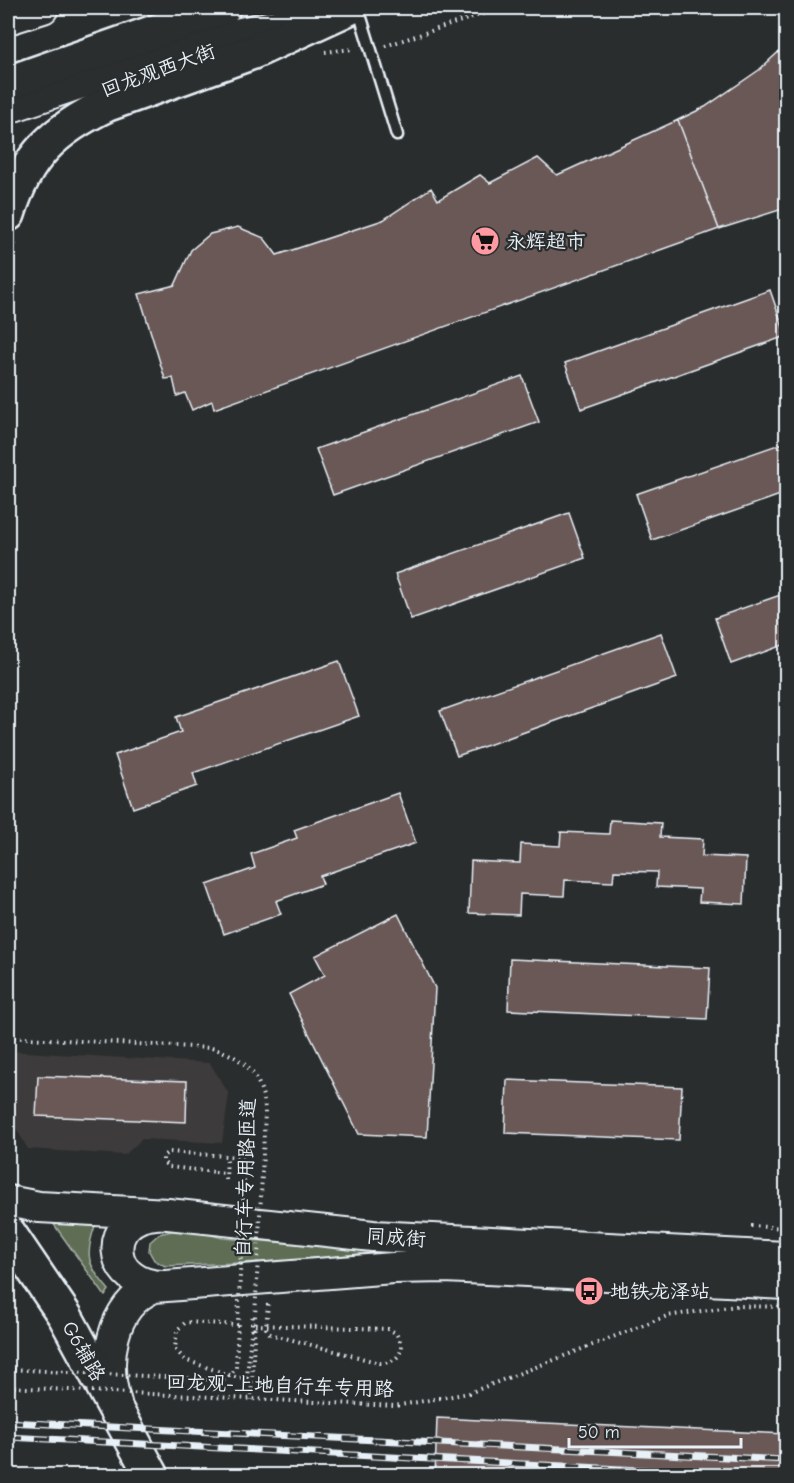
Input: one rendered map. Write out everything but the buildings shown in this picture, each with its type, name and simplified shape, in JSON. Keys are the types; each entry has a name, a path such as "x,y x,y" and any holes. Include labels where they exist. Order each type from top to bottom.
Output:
{"main road":[{"path":"8,19 43,8"},
{"name":"回龙观西大街","path":"8,83 223,8"},
{"path":"8,214 15,190 37,154 46,143 86,115 108,104 253,52 349,8"},
{"name":"回龙观西大街","path":"8,108 205,41 349,8"},
{"name":"回龙观西大街","path":"8,129 149,72 310,18"},
{"name":"同成街","path":"8,1201 39,1207 168,1214 373,1236 786,1257"},
{"path":"164,1286 138,1282 127,1275 120,1264 118,1240 123,1228 134,1220 149,1215 168,1214"},
{"name":"G6辅路","path":"8,1232 65,1316 152,1476"},
{"name":"同成街","path":"117,1409 109,1383 110,1358 117,1328 131,1302 146,1290 164,1286 393,1268 446,1267 786,1284"}],"lane":[{"path":"358,8 397,135"}],"path":[{"name":"自行车专用路匝道","path":"8,1036 211,1048 231,1054 254,1073 263,1091 265,1113 251,1400"},
{"path":"8,1369 227,1379 236,1368 245,1165 240,1157 170,1152 163,1156 163,1162 169,1167 226,1173"},
{"path":"226,1180 227,1157"},
{"path":"238,1197 272,1202"},
{"path":"740,1226 786,1228"},
{"path":"234,1299 277,1300"},
{"path":"255,1325 388,1329 400,1337 402,1345 397,1358 387,1363 380,1363 270,1334 266,1329 268,1300"},
{"path":"716,1303 786,1307"},
{"name":"回龙观-上地自行车专用路","path":"8,1387 371,1406 443,1399 469,1393 667,1316 736,1306 786,1307"},
{"path":"238,1325 186,1322 177,1330 174,1342 179,1355 185,1360 238,1378 247,1377 250,1372 253,1313"},
{"path":"128,1366 132,1375"}],"shaded area":[{"path":"8,1051 210,1063 229,1094 222,1143 142,1139 125,1155 28,1149 8,1115"}],"green space":[{"path":"53,1223 95,1226 90,1246 90,1260 96,1274 109,1290 105,1296"},
{"path":"184,1228 223,1238 391,1251 287,1261 165,1266 154,1260 149,1251 150,1242 159,1234"}],"railway":[{"path":"8,1422 786,1460"},
{"path":"8,1437 754,1476"}],"place":[{"name":"永辉超市","path":"485,241"},
{"name":"地铁龙泽站","path":"589,1291"}]}
